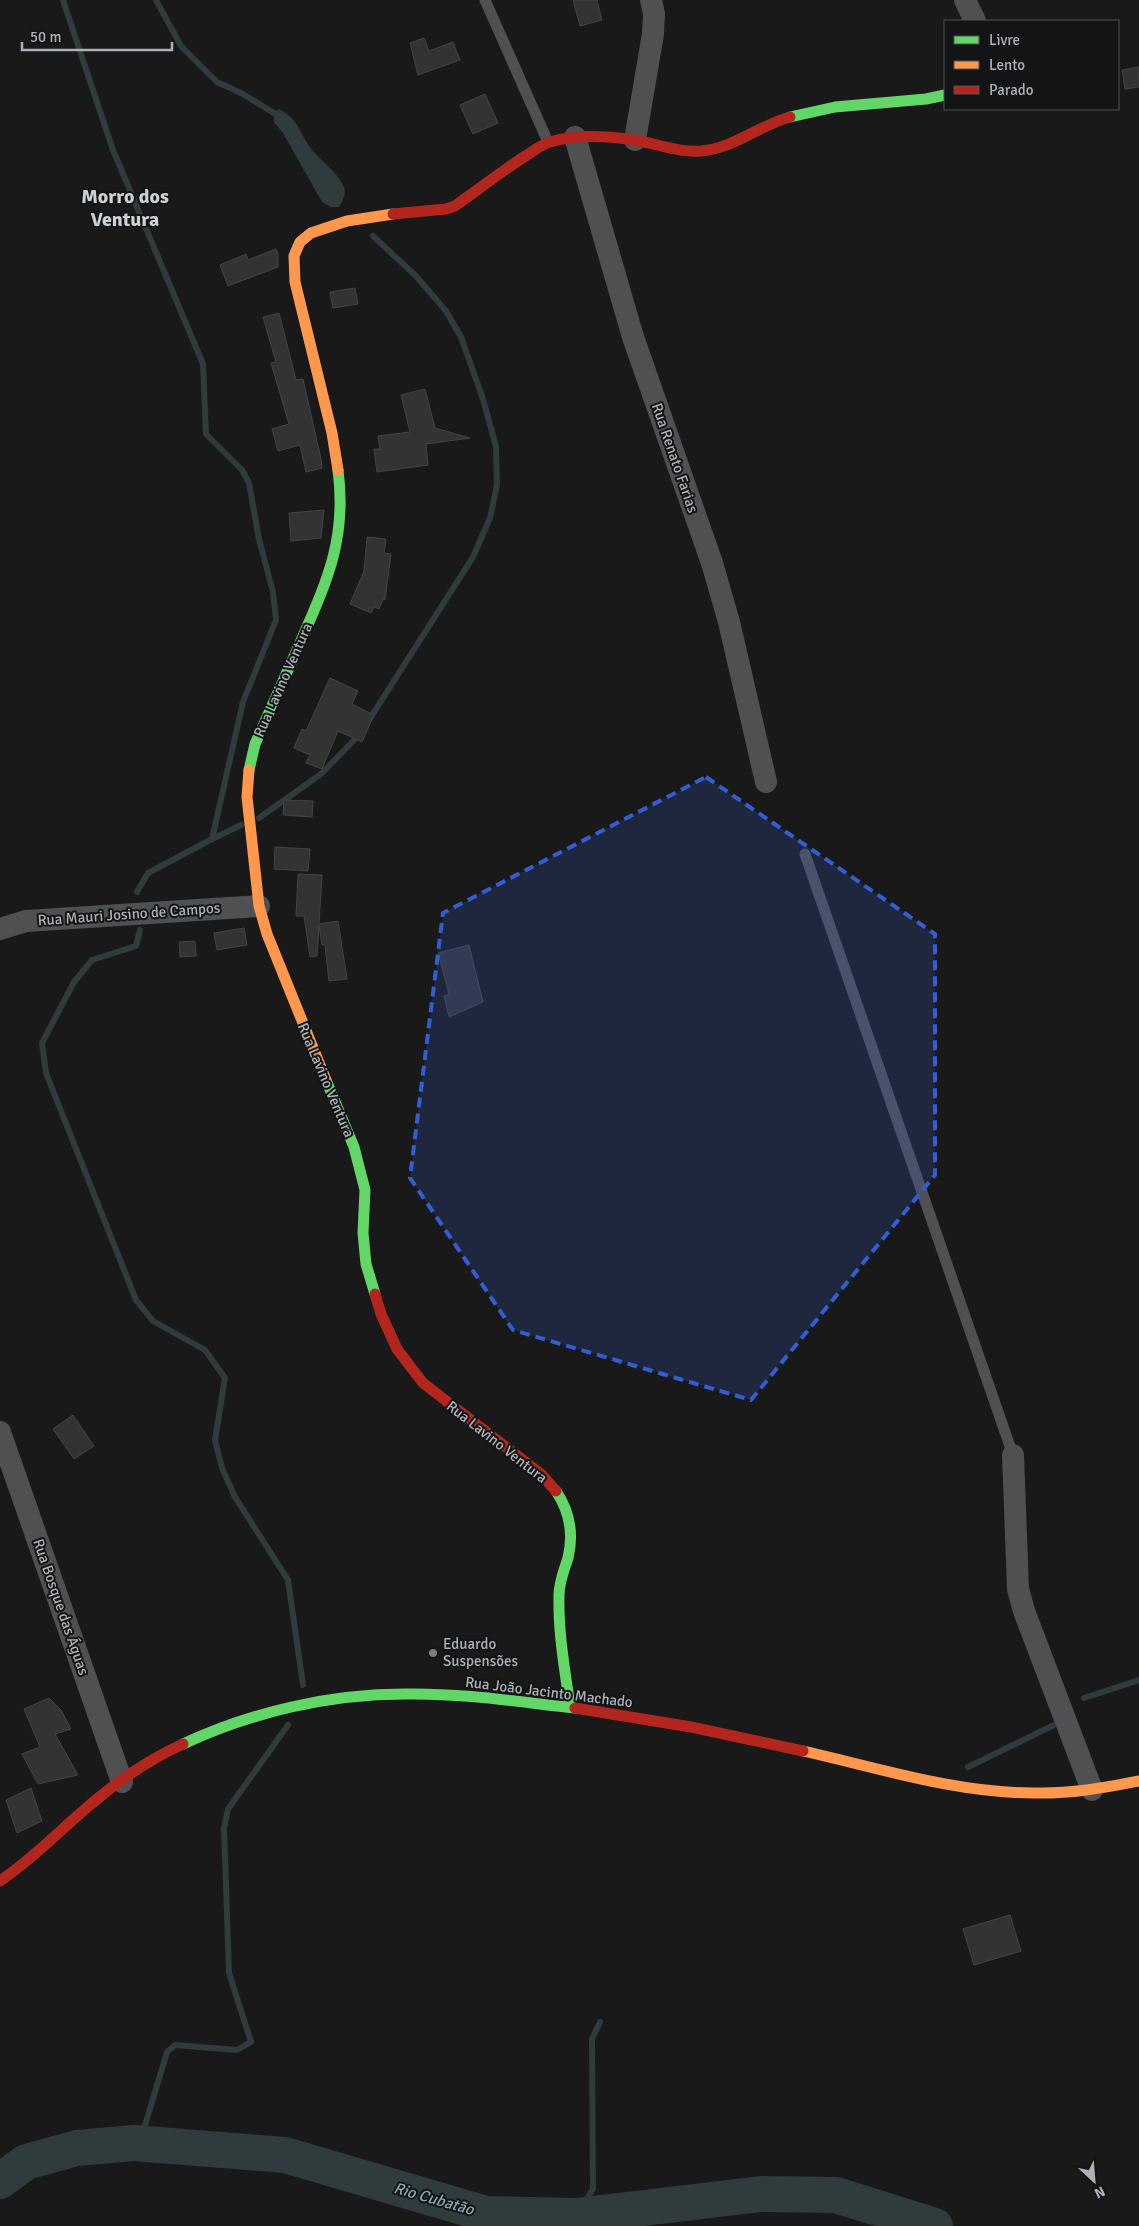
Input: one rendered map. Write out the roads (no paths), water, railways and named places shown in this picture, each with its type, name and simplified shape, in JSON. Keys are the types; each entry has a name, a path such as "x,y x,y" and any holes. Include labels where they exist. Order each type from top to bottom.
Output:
{"street":[{"path":"635,140 653,34 654,14 651,0"},
{"path":"964,0 974,20"},
{"name":"Rua Lavino Ventura","path":"570,1707 559,1601 560,1582 572,1537 572,1525 566,1507 553,1486 541,1474 434,1394 404,1359 393,1341 379,1308 366,1264 363,1233 365,1190 354,1147 267,934 259,906 247,797 249,764 255,744 328,578 336,551 340,520 338,458 295,282 293,268 296,250 301,241 309,234 331,226 390,214 446,209 455,206 510,166 548,142 575,137 635,140 686,151 703,151 724,145 776,121 810,112 856,104 926,99 944,95"},
{"name":"Rua Renato Farias","path":"575,137 632,337 714,572 729,622 766,782"},
{"name":"Rua Mauri Josino de Campos","path":"0,929 26,921 259,906"},
{"path":"0,920 26,921"},
{"name":"Rua Bosque das Águas","path":"0,1432 122,1782"},
{"path":"1013,1455 1018,1589 1024,1611 1092,1790"},
{"name":"Rua João Jacinto Machado","path":"0,1881 27,1862 93,1803 145,1764 195,1739 248,1719 321,1702 379,1694 416,1693 570,1707 743,1736 926,1779 979,1789 1021,1793 1092,1790 1139,1781"}],"lane":[{"path":"485,0 548,142"},
{"path":"806,854 1013,1455"}],"waterway":[{"path":"63,0 113,150 203,364 206,434 242,470 249,483 259,539 273,592 276,620 243,702 212,839 148,873 137,892"},
{"path":"156,0 181,46 217,82 241,93 274,113"},
{"path":"369,720 473,557 490,518 497,485 496,447 483,399 461,337 446,311 416,276 373,236"},
{"path":"259,818 321,774 361,733"},
{"path":"212,839 241,825"},
{"path":"140,930 136,946 92,960 74,982 42,1043 46,1073 136,1300 153,1321 205,1350 225,1378 215,1440 222,1468 235,1497 288,1580 303,1685"},
{"path":"1084,1698 1139,1680"},
{"path":"968,1767 1056,1724"},
{"path":"134,2143 143,2132 167,2052 175,2045 237,2050 251,2042 229,1973 224,1828 228,1809 288,1725"},
{"path":"576,2216 593,2189 592,2039 600,2022"},
{"name":"Rio Cubatão","path":"0,2181 26,2162 77,2148 134,2143 285,2155 486,2214 576,2216 761,2194 836,2195 935,2226"}],"place":[{"name":"Eduardo Suspensões","path":"433,1653"}],"district":[{"name":"Morro dos Ventura","path":"125,208"}]}
